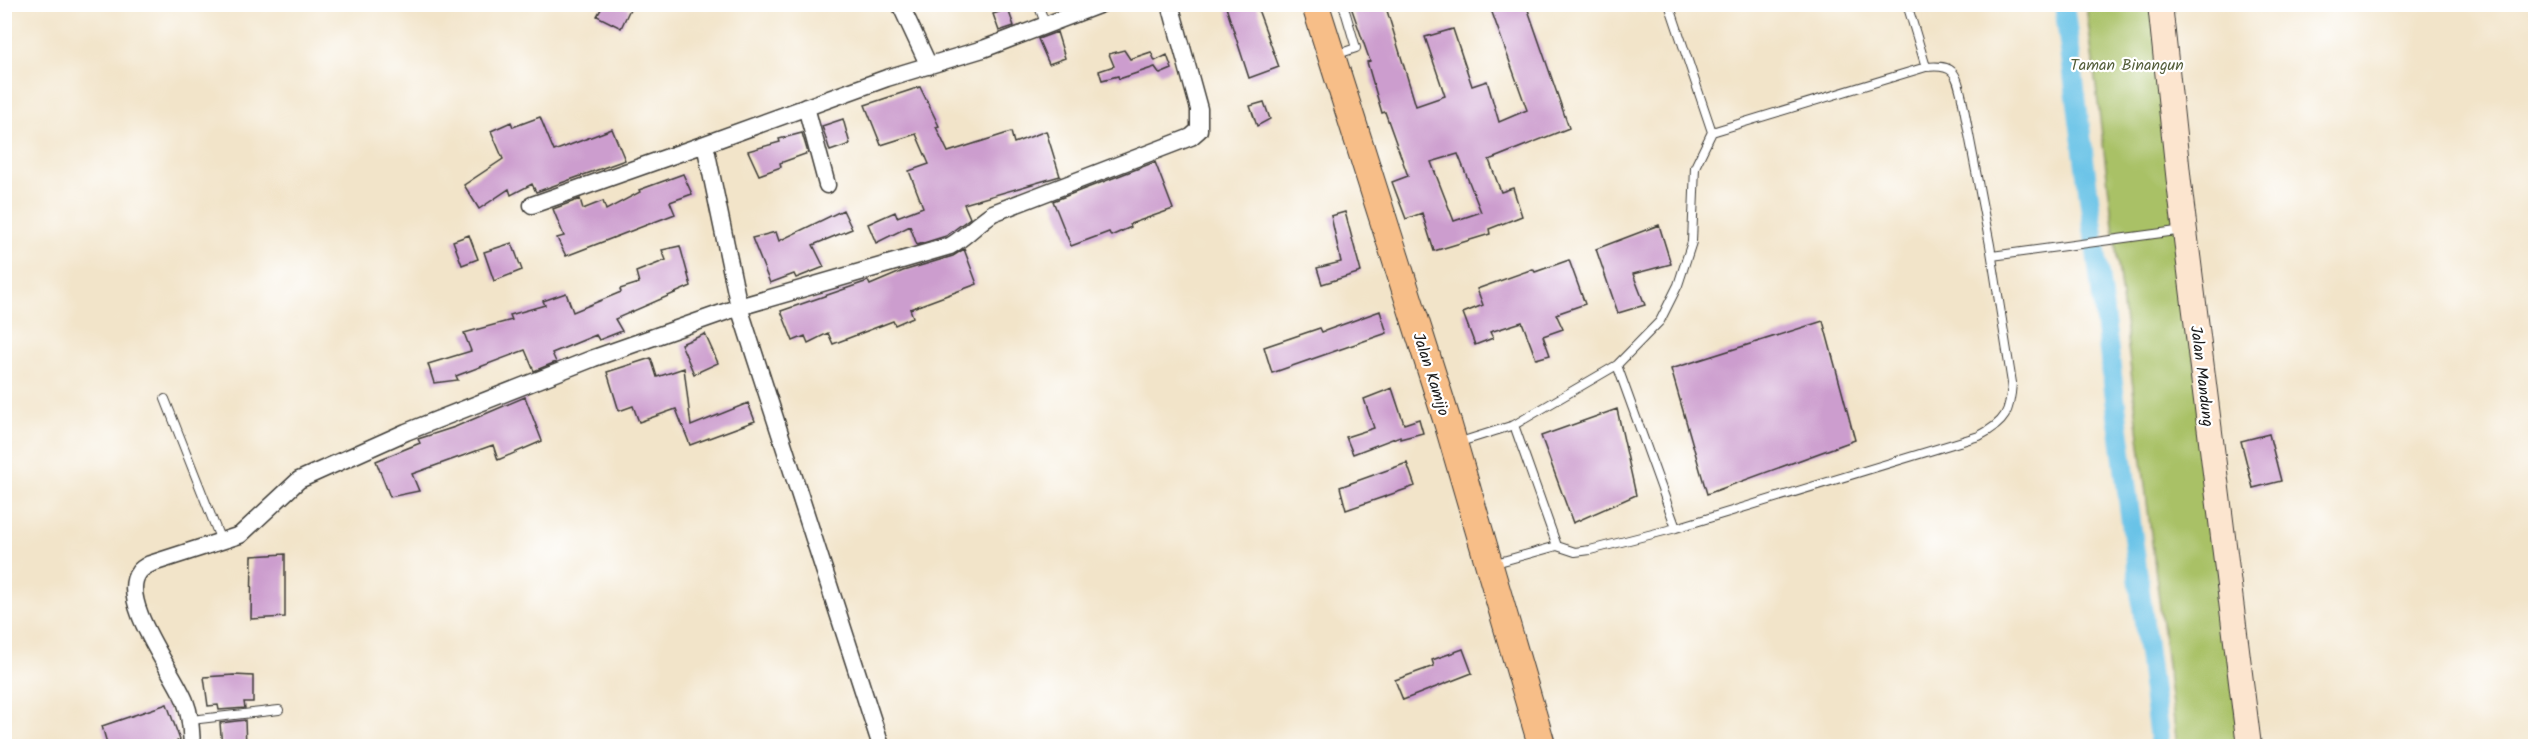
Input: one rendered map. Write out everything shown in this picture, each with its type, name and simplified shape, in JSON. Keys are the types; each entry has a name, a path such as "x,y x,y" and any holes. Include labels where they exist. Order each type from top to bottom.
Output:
{"main road":[{"name":"Jalan Kamijo","path":"1315,4 1454,444 1542,747"},
{"name":"Jalan Mandung","path":"2160,4 2184,230 2249,747"}],"street":[{"path":"900,4 929,66"},
{"path":"532,205 806,107 983,50 1101,4"},
{"path":"192,747 191,720 185,701 135,607 134,583 139,571 150,564 246,531 287,489 299,480 406,432 594,358 739,307 950,246 965,237 982,220 993,213 1191,137 1199,130 1199,109 1170,4"},
{"path":"806,107 827,185"},
{"path":"705,144 739,307 881,747"}],"lane":[{"path":"1038,4 1046,26"},
{"path":"1332,56 1356,48 1343,4"},
{"path":"1454,444 1514,425 1617,365 1660,321 1678,285 1692,242 1695,167 1712,132 1669,4"},
{"path":"1907,4 1926,67"},
{"path":"1489,565 1557,546 1575,552 1590,550 1676,528 1980,436 1997,427 2011,405 2012,383 1992,256 1958,83 1950,68 1943,65 1926,67 1712,132"},
{"path":"1992,256 2184,230"},
{"path":"1617,365 1676,528"},
{"path":"165,399 221,541"},
{"path":"1514,425 1557,546"},
{"path":"191,720 279,710"}],"green space":[{"name":"Taman Binangun","path":"2086,5 2153,5 2240,746 2177,746"}],"building":[{"path":"604,4 617,4 630,9 621,28 597,16"},
{"path":"1225,4 1256,4 1279,67 1249,78"},
{"path":"1350,4 1385,4 1416,106 1445,96 1425,37 1453,29 1472,86 1487,81 1499,122 1527,110 1489,4 1526,4 1569,128 1489,160 1501,192 1513,188 1522,216 1489,229 1490,234 1434,251 1422,213 1406,219 1392,182 1408,176 1385,112 1382,113 1367,62 1370,61","holes":["1458,154 1481,212 1454,221 1431,162"]},
{"path":"1008,9 1014,26 999,31 993,14"},
{"path":"1057,32 1065,58 1049,64 1038,39"},
{"path":"1124,50 1130,59 1151,52 1155,61 1167,55 1172,69 1160,74 1155,67 1119,79 1118,76 1102,80 1099,71 1114,66 1109,54"},
{"path":"920,87 939,126 936,127 948,152 1011,132 1014,143 1046,131 1060,176 964,204 970,218 946,236 917,245 910,226 876,243 868,224 895,212 897,217 923,207 909,171 929,164 916,134 881,145 865,105"},
{"path":"1264,102 1270,119 1257,126 1250,106"},
{"path":"540,117 554,151 612,129 625,160 536,192 532,184 511,195 509,189 479,209 464,185 503,159 491,131 511,122 513,127"},
{"path":"843,119 850,144 830,151 822,126"},
{"path":"802,133 808,153 780,163 781,167 759,175 748,151"},
{"path":"1155,162 1173,209 1130,224 1131,227 1111,236 1109,232 1071,246 1053,201"},
{"path":"683,174 692,194 670,202 675,214 566,256 557,238 564,236 553,209 580,199 583,209 603,201 606,210 640,192 639,190"},
{"path":"843,210 852,229 813,245 824,267 796,278 794,274 770,283 752,238 776,232 779,241"},
{"path":"1345,212 1361,272 1322,284 1317,268 1341,262 1331,216"},
{"path":"1659,225 1671,264 1633,274 1645,305 1618,313 1596,249"},
{"path":"469,235 478,259 462,265 453,241"},
{"path":"512,243 522,270 494,281 484,252"},
{"path":"680,246 691,286 615,319 622,331 599,340 596,335 552,353 556,362 534,371 525,350 456,376 458,380 434,383 428,364 471,351 464,333 512,320 510,315 545,305 543,301 566,293 573,312 621,292 620,289 639,283 636,272 666,260 662,250"},
{"path":"964,249 977,284 910,309 913,317 895,325 893,321 833,344 828,333 808,343 805,336 793,341 781,311 868,281 870,285 903,271 953,256"},
{"path":"1569,260 1585,304 1556,314 1563,329 1543,336 1550,355 1536,359 1522,322 1490,332 1493,338 1475,345 1463,313 1483,305 1477,289 1533,269 1535,272"},
{"path":"1380,311 1387,333 1272,373 1264,347 1320,328 1322,332"},
{"path":"1823,321 1855,440 1707,494 1671,369"},
{"path":"705,334 718,363 694,374 681,344"},
{"path":"651,358 657,377 684,368 691,426 748,403 755,421 690,445 676,409 639,422 633,406 619,411 607,372"},
{"path":"1392,388 1404,424 1419,419 1423,433 1400,439 1400,436 1353,454 1346,437 1374,428 1364,399"},
{"path":"525,397 542,441 498,460 493,445 412,474 419,491 390,497 376,461 420,443 418,439 455,427"},
{"path":"1617,409 1636,495 1573,523 1541,436"},
{"path":"2269,434 2281,481 2253,488 2241,441"},
{"path":"1407,463 1415,486 1346,510 1340,487"},
{"path":"285,554 285,617 251,619 252,556"},
{"path":"1463,649 1472,673 1403,700 1395,680 1434,666 1432,660"},
{"path":"253,676 253,702 244,702 245,708 219,710 218,705 208,706 204,677"},
{"path":"167,704 180,740 163,747 108,747 102,726"},
{"path":"245,720 246,747 222,747 220,723"}],"waterway":[{"path":"2064,4 2160,746"}]}
